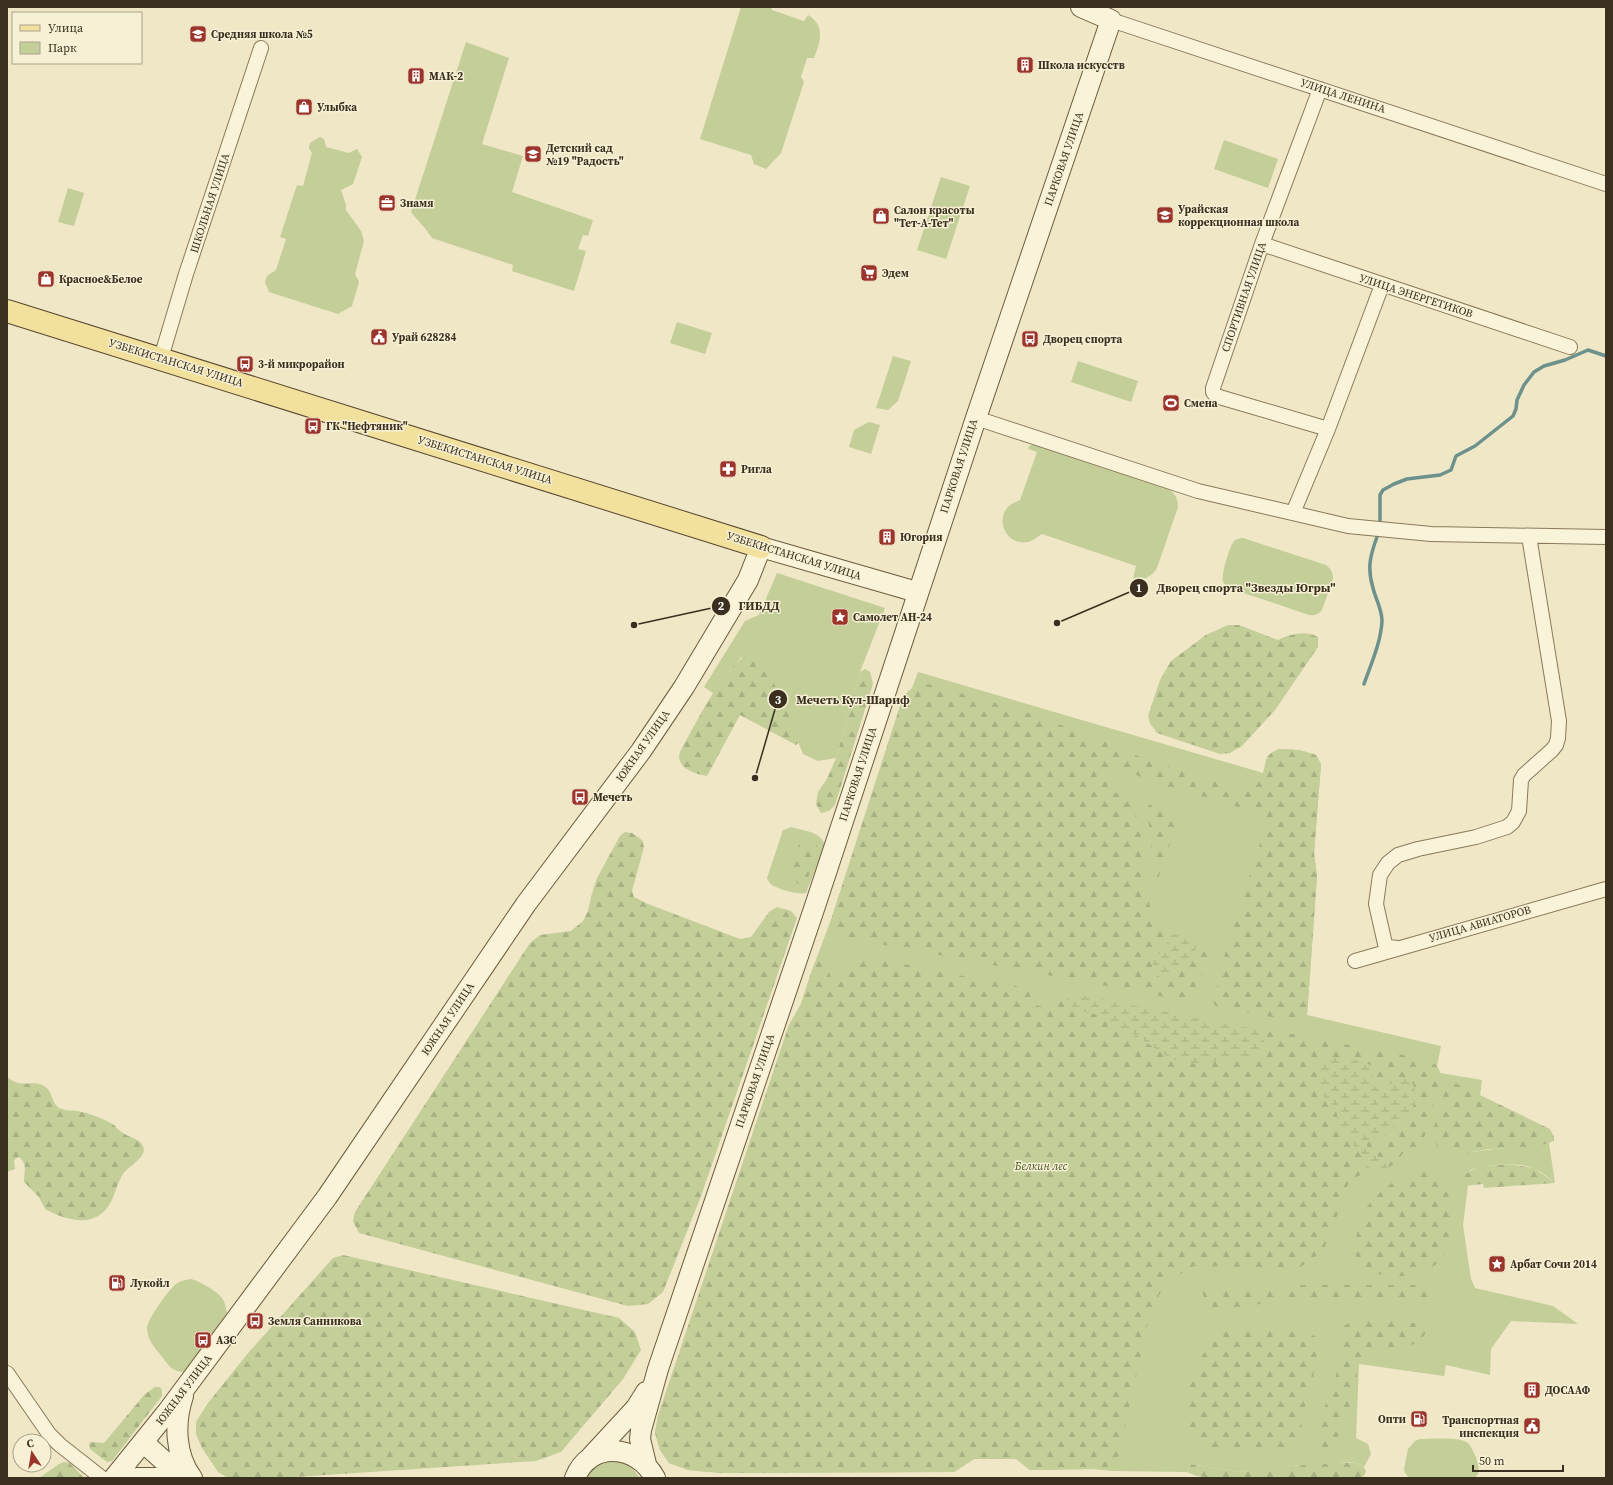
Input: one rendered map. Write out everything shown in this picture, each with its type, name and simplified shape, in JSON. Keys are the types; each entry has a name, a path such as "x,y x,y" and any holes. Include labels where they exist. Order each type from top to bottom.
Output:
{"main road":[{"name":"УЛИЦА ЛЕНИНА","path":"1081,7 1111,20"},
{"name":"ПАРКОВАЯ УЛИЦА","path":"652,1472 640,1440 641,1430 658,1369 812,916 976,418 1111,20"},
{"name":"УЗБЕКИСТАНСКАЯ УЛИЦА","path":"7,311 761,547 918,592"},
{"name":"ЮЖНАЯ УЛИЦА","path":"114,1478 144,1443 265,1283 327,1197 526,904 641,751 684,687 748,580 761,547"},
{"name":"ПАРКОВАЯ УЛИЦА","path":"578,1471 636,1408 658,1369"},
{"path":"186,1387 178,1416 178,1436 182,1460 192,1478"},
{"path":"144,1443 183,1478"},
{"path":"578,1471 599,1454 608,1451 620,1451 633,1455 652,1472"},
{"path":"137,1478 158,1478"}],"street":[{"name":"УЛИЦА ЛЕНИНА","path":"1111,20 1606,184"},
{"name":"ШКОЛЬНАЯ УЛИЦА","path":"160,358 186,274 261,48"},
{"name":"СПОРТИВНАЯ УЛИЦА","path":"1320,89 1262,244 1213,388 1213,392 1216,396 1328,429"},
{"name":"УЛИЦА ЭНЕРГЕТИКОВ","path":"1262,244 1570,347"},
{"path":"1293,514 1328,429 1382,284"},
{"path":"976,418 1188,488 1348,526 1431,534 1606,537"},
{"path":"1397,948 1389,947 1385,944 1376,904 1380,875 1388,863 1398,855 1418,849 1476,837 1507,826 1513,822 1519,811 1521,780 1524,775 1556,745 1558,738 1558,721 1529,536"},
{"name":"УЛИЦА АВИАТОРОВ","path":"1355,960 1606,889"},
{"path":"7,1373 49,1434 60,1445 102,1478"}],"green space":[{"path":"741,7 771,7 772,10 804,21 808,15 814,19 817,24 820,35 814,58 807,58 801,77 804,82 781,153 766,169 754,164 751,155 700,139"},
{"path":"466,42 509,58 482,144 523,156 512,192 593,220 588,236 583,235 578,249 586,251 574,291 512,271 513,265 432,238 411,212"},
{"path":"320,137 324,139 326,147 349,153 357,149 362,157 353,184 341,190 346,205 346,210 361,231 364,241 355,274 359,282 352,306 338,314 269,292 265,282 267,276 276,270 286,239 280,237 297,185 303,186 312,153 309,148 310,143"},
{"path":"1224,140 1278,159 1268,188 1214,169"},
{"path":"941,177 970,186 946,259 917,250"},
{"path":"68,188 84,193 74,226 58,222"},
{"path":"677,322 712,333 705,354 670,343"},
{"path":"893,356 911,361 898,401 888,410 876,408"},
{"path":"1078,361 1138,381 1131,402 1071,382"},
{"path":"869,422 880,425 871,454 849,447 854,430"},
{"path":"1036,444 1165,487 1173,492 1177,500 1178,507 1157,568 1152,574 1143,579 1133,579 1136,566 1042,534 1028,542 1015,541 1010,537 1003,527 1004,514 1008,507 1020,500 1037,452 1028,449 1029,446"},
{"path":"1243,538 1328,566 1332,573 1333,579 1322,610 1318,614 1309,615 1232,589 1225,585 1223,581 1223,572 1230,548 1234,541"},
{"path":"777,573 885,608 860,672 836,758 818,761 803,754 786,711 741,657 713,693 704,687 745,621 759,615"},
{"path":"1228,625 1239,625 1278,640 1303,633 1313,635 1318,637 1318,647 1275,710 1242,746 1230,753 1220,754 1157,733 1150,723 1148,716 1160,680 1171,661 1206,635"},
{"path":"748,655 757,655 770,675 786,708 799,742 796,745 740,715 707,776 692,772 680,762 680,752 701,713 720,683 739,661"},
{"path":"865,669 870,672 873,684 835,805 829,811 821,813 816,804 818,792 827,779 836,758 860,672"},
{"name":"Белкин лес","path":"918,672 1263,773 1267,757 1278,749 1300,750 1316,755 1321,764 1314,853 1317,876 1307,1015 1441,1046 1437,1066 1440,1073 1482,1080 1473,1152 1549,1143 1555,1183 1538,1170 1528,1166 1502,1164 1470,1170 1463,1225 1471,1279 1475,1288 1553,1306 1578,1324 1511,1321 1491,1349 1490,1375 1446,1365 1444,1376 1359,1364 1356,1438 1368,1444 1371,1454 1364,1467 1356,1463 1347,1462 1329,1465 1297,1465 1246,1471 1231,1471 1191,1464 1187,1472 1115,1471 1094,1469 1030,1470 1016,1459 974,1459 954,1472 721,1473 688,1470 669,1463 660,1450 655,1433 658,1416 789,1025 801,1004 832,917 903,697 912,688"},
{"path":"928,684 1021,710 1143,758 1239,789 1253,786 1259,782 1267,758 1271,753 1282,749 1290,749 1316,755 1321,764 1314,853 1317,876 1307,1016 1305,1021 1300,1022 1221,1008 1214,1005 1214,999 1227,946 1266,825 1262,814 1194,794 1174,791 1132,773 1120,770 1112,771 1108,779 1109,784 1115,792 1131,804 1136,814 1142,840 1142,861 1149,902 1153,916 1163,925 1166,933 1167,944 1153,961 1194,955 1199,941 1208,943 1214,950 1192,996 1187,1001 852,939 839,931 834,925 832,917 903,697 908,691 920,685"},
{"path":"1153,802 1180,813 1155,888 1150,832 1146,808"},
{"path":"791,827 815,834 823,840 825,845 806,893 787,891 773,885 767,878 783,830"},
{"path":"625,832 632,833 642,840 644,847 632,891 634,897 648,904 740,939 751,937 769,912 777,907 791,911 797,918 701,1196 663,1292 648,1304 628,1306 359,1233 353,1221 355,1212 530,943 540,935 571,931 583,921 588,911 597,878 620,836"},
{"path":"807,837 815,838 817,849 813,866 806,882 798,884 792,878 788,869 801,840"},
{"path":"1166,933 1181,935 1199,941 1189,960 1175,973 1163,981 1153,971 1153,961 1167,944"},
{"path":"817,958 825,959 831,978 840,982 849,979 846,969 847,961 874,960 888,961 1011,985 1029,991 1032,1004 1044,1007 1060,992 1065,992 1069,1004 1078,1011 1095,1014 1137,1036 1171,1059 1197,1064 1235,1058 1255,1057 1263,1031 1270,1030 1430,1060 1437,1066 1441,1074 1441,1085 1434,1099 1431,1116 1420,1151 1410,1150 1402,1154 1398,1162 1390,1167 1367,1147 1366,1143 1385,1136 1393,1126 1404,1121 1410,1114 1415,1101 1415,1088 1396,1082 1380,1088 1371,1086 1372,1075 1326,1100 1336,1109 1339,1125 1358,1152 1366,1160 1366,1172 1349,1181 1341,1206 1323,1251 1299,1268 1194,1266 1167,1282 1151,1309 1115,1471 1094,1469 1030,1470 1016,1459 974,1459 954,1472 721,1473 688,1470 669,1463 660,1450 655,1433 658,1416 789,1025 801,1004"},
{"path":"1065,992 1263,1031 1261,1038 1264,1041 1264,1049 1255,1057 1235,1058 1197,1064 1171,1059 1137,1036 1095,1014 1078,1011 1069,1004"},
{"path":"1344,1057 1373,1066 1371,1086 1380,1088 1405,1078 1411,1081 1415,1088 1415,1102 1410,1114 1404,1121 1393,1126 1385,1136 1366,1143 1368,1147 1390,1167 1366,1172 1366,1160 1358,1152 1339,1125 1336,1109 1326,1100 1319,1085 1319,1071 1326,1059"},
{"path":"7,1077 18,1083 44,1086 58,1107 101,1118 114,1125 127,1136 137,1140 144,1147 144,1152 138,1160 123,1174 109,1206 99,1216 91,1219 80,1220 61,1216 45,1209 39,1197 24,1182 25,1165 19,1157 14,1160 15,1169 7,1172"},
{"path":"1453,1082 1550,1129 1554,1137 1554,1141 1539,1146 1490,1149 1461,1153 1446,1152 1440,1149 1434,1140 1434,1127 1444,1095"},
{"path":"1507,1164 1534,1168 1555,1183 1484,1188 1483,1184 1464,1186 1463,1177 1473,1169 1484,1166"},
{"path":"1424,1172 1434,1175 1444,1183 1448,1190 1450,1214 1449,1238 1443,1257 1431,1268 1404,1276 1386,1276 1367,1269 1358,1261 1355,1249 1357,1234 1366,1208 1379,1193 1395,1181 1405,1176"},
{"path":"343,1255 619,1318 635,1332 641,1350 623,1379 561,1452 536,1461 280,1478 228,1478 218,1472 202,1448 196,1434 196,1422 208,1403 249,1352 333,1258"},
{"path":"191,1279 199,1282 220,1295 224,1301 227,1313 185,1372 181,1372 172,1368 152,1344 147,1328 154,1312 173,1287 179,1282"},
{"path":"1302,1285 1413,1285 1432,1289 1439,1294 1432,1301 1273,1301 1224,1312 1206,1308 1202,1289 1270,1289"},
{"path":"1367,1320 1386,1320 1425,1324 1425,1334 1420,1341 1411,1345 1366,1354 1360,1361 1348,1415 1332,1449 1324,1454 1318,1447 1318,1429 1336,1376 1342,1338 1341,1328 1349,1323"},
{"path":"1278,1327 1315,1336 1317,1354 1316,1364 1304,1410 1300,1438 1284,1451 1199,1447 1184,1424 1190,1385 1197,1364 1211,1343 1222,1332"},
{"path":"155,1387 160,1387 162,1390 162,1396 112,1461 107,1462 90,1449 90,1442 104,1443 145,1394"},
{"path":"1438,1438 1466,1441 1477,1460 1479,1470 1477,1476 1475,1478 1409,1478 1404,1469 1408,1449 1415,1441 1420,1439"},
{"path":"619,1460 630,1465 640,1478 585,1478 592,1470 600,1465"},
{"path":"64,1462 70,1463 84,1478 39,1478 46,1473 52,1473 52,1469"},
{"path":"1354,1463 1361,1465 1366,1471 1364,1476 1358,1478 1213,1478 1196,1476 1187,1472 1191,1464 1226,1470 1254,1471 1298,1465"}],"waterway":[{"path":"1380,521 1380,495 1383,490 1407,479 1440,475 1451,470 1456,456 1475,446 1513,416 1516,409 1517,400 1524,385 1534,372 1544,366 1565,360 1588,350 1606,356"},
{"path":"1364,684 1378,645 1382,621 1381,612 1370,574 1371,556 1377,537"}],"place":[{"name":"Средняя школа №5","path":"198,34"},
{"name":"Школа искусств","path":"1025,65"},
{"name":"МАК-2","path":"416,76"},
{"name":"Улыбка","path":"304,107"},
{"name":"Детский сад №19 \"Радость\"","path":"533,154"},
{"name":"Знамя","path":"387,203"},
{"name":"Урайская коррекционная школа","path":"1165,215"},
{"name":"Салон красоты \"Тет-А-Тет\"","path":"881,216"},
{"name":"Эдем","path":"869,273"},
{"name":"Красное&Белое","path":"46,279"},
{"name":"Урай 628284","path":"379,337"},
{"name":"Дворец спорта","path":"1030,339"},
{"name":"3-й микрорайон","path":"245,364"},
{"name":"Смена","path":"1171,403"},
{"name":"ГК \"Нефтяник\"","path":"313,426"},
{"name":"Ригла","path":"728,469"},
{"name":"Югория","path":"887,537"},
{"name":"Самолет АН-24","path":"840,617"},
{"name":"Дворец спорта \"Звезды Югры\"","path":"1057,623"},
{"name":"ГИБДД","path":"634,625"},
{"name":"Мечеть Кул-Шариф","path":"755,778"},
{"name":"Мечеть","path":"580,797"},
{"name":"Арбат Сочи 2014","path":"1497,1264"},
{"name":"Лукойл","path":"117,1283"},
{"name":"Земля Санникова","path":"255,1321"},
{"name":"АЗС","path":"203,1340"},
{"name":"ДОСААФ","path":"1532,1390"},
{"name":"Опти","path":"1419,1419"},
{"name":"Транспортная инспекция","path":"1532,1426"}]}
